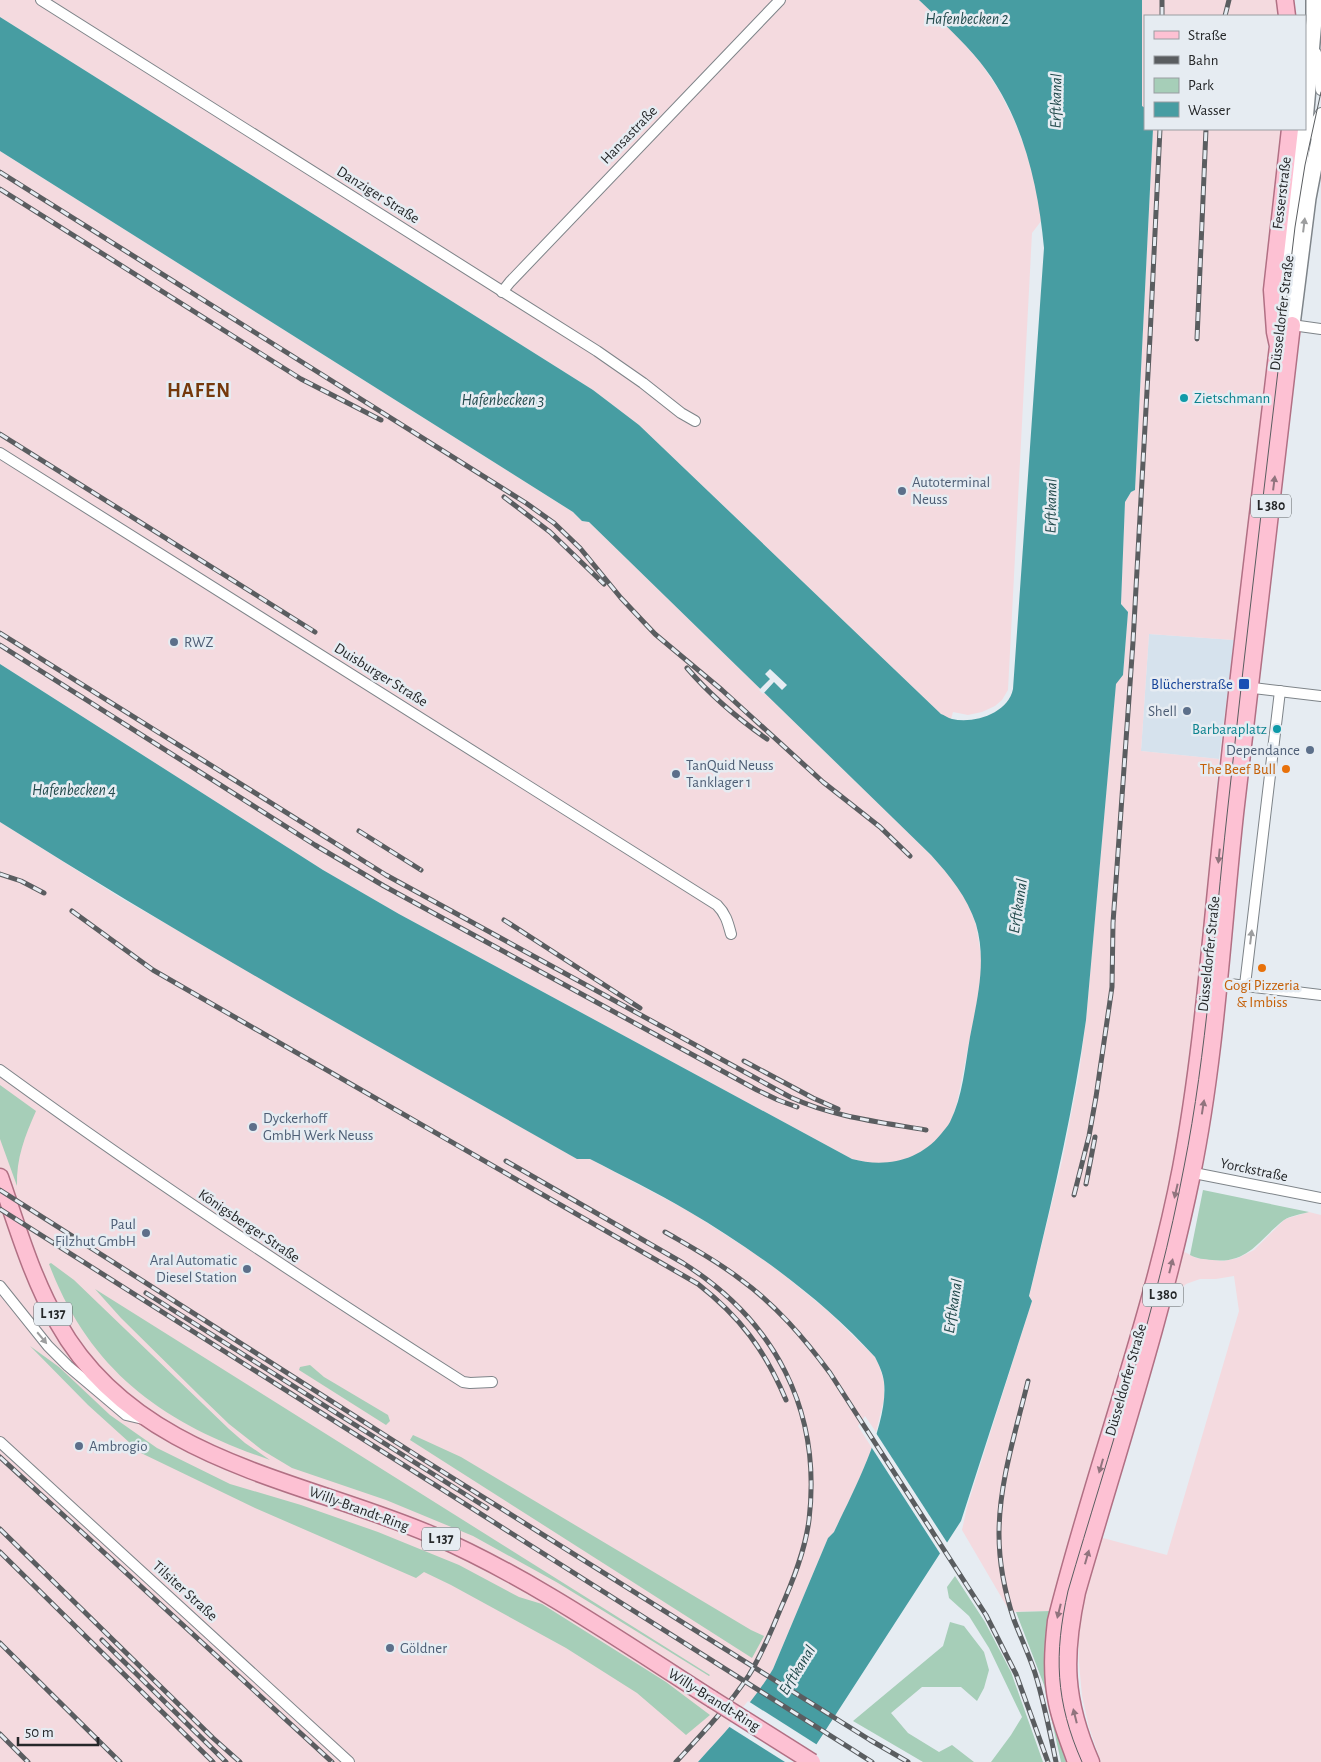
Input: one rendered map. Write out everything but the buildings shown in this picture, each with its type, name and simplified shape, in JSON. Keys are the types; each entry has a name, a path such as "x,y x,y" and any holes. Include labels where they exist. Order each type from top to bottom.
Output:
{"main road":[{"path":"1285,0 1287,15"},
{"path":"1306,110 1314,0"},
{"name":"Fesserstraße","path":"1278,346 1272,290 1290,130"},
{"name":"Düsseldorfer Straße","path":"1091,1762 1077,1725 1071,1700 1067,1659 1070,1623 1077,1592 1171,1268 1186,1171 1192,1105 1213,982 1278,346 1304,130"},
{"name":"Düsseldorfer Straße","path":"1244,687 1308,198 1321,130"},
{"name":"Düsseldorfer Straße","path":"1076,1762 1063,1728 1053,1676 1056,1621 1186,1171"},
{"name":"Willy-Brandt-Ring","path":"0,1177 35,1277 58,1325 70,1343 102,1381 122,1400 150,1421 214,1456 382,1516 469,1552 557,1600 812,1762"}],"street":[{"name":"Danziger Straße","path":"41,0 597,351 643,383 681,413 696,420"},
{"name":"Hansastraße","path":"502,292 517,274 780,0"},
{"path":"1314,20 1321,90"},
{"path":"1302,144 1321,113"},
{"path":"1292,325 1321,329"},
{"name":"Duisburger Straße","path":"0,453 717,905 724,911 731,934"},
{"path":"1244,687 1321,696"},
{"path":"1245,985 1280,691"},
{"path":"1213,982 1321,995"},
{"name":"Königsberger Straße","path":"0,1070 190,1204 374,1326 463,1382 470,1384 492,1382"},
{"name":"Yorckstraße","path":"1186,1171 1321,1198"},
{"path":"0,1286 48,1346 87,1384 126,1415 150,1421"},
{"name":"Tilsiter Straße","path":"0,1442 350,1762"}],"shaded area":[{"path":"0,0 919,0 957,36 981,63 1000,92 1024,145 1035,181 1042,220 1032,233 1008,690 1002,700 995,706 982,712 968,715 953,712 951,719 941,714 639,425 593,390 0,17"},
{"path":"1141,0 1293,0 1289,15 1144,15 1144,108 1142,107"},
{"path":"1153,130 1282,130 1268,251 1268,355 1262,429 1259,429 1234,640 1149,634 1141,751 1219,759 1200,975 1184,1101 1171,1173 1151,1265 1051,1611 1010,1612 962,1530 967,1507 1032,1301 1029,1297 1062,1161 1079,1074 1086,1020 1116,683 1123,674 1128,612 1121,604 1125,502 1131,492 1135,490"},
{"path":"0,151 573,512 582,521 589,522 931,855 953,880 967,901 976,925 981,955 981,983 957,1103 950,1124 933,1144 913,1157 891,1163 869,1163 852,1159 399,914 323,870 0,664"},
{"path":"1149,634 1234,640 1219,759 1141,751"},
{"path":"0,822 121,898 577,1159 590,1159 687,1210 754,1253 784,1275 828,1311 875,1357 884,1382 884,1399 876,1432 865,1416 858,1426 872,1448 859,1480 834,1532 828,1538 773,1669 761,1689 743,1712 698,1762 0,1762"},
{"path":"1309,1212 1321,1215 1321,1762 1101,1762 1089,1727 1082,1696 1078,1618 1099,1537 1167,1555 1239,1311 1234,1276 1200,1279 1186,1284 1166,1305 1181,1250 1196,1258 1223,1261 1238,1258 1254,1250 1285,1219"}],"green space":[{"path":"0,1085 36,1111 25,1138 20,1157 17,1186 0,1139"},
{"path":"1203,1190 1309,1212 1284,1220 1252,1249 1235,1258 1212,1260 1198,1258 1190,1255"},
{"path":"51,1263 74,1280 229,1429 245,1443 270,1460 232,1446 197,1429 164,1411 135,1389 109,1364 86,1335 66,1302 49,1264"},
{"path":"95,1289 710,1675 558,1583 473,1536 386,1500 292,1468 262,1450 229,1424 121,1318"},
{"path":"30,1346 59,1367 110,1415 157,1448 230,1484 301,1505 378,1532 459,1565 519,1597 542,1604 666,1682 710,1715 686,1735 637,1693 566,1648 451,1585 424,1572 416,1578 255,1508 141,1453 88,1405"},
{"path":"310,1365 324,1377 388,1415 390,1421 386,1425 299,1370 300,1367"},
{"path":"413,1435 461,1457 764,1636 752,1658 410,1440"},
{"path":"955,1576 985,1622 1011,1672 1043,1762 991,1762 1022,1717 989,1648 969,1616 949,1598 947,1587"},
{"path":"1051,1611 1054,1716 1066,1762 1061,1762 1044,1685 1016,1612"},
{"path":"950,1622 964,1626 984,1652 989,1670 984,1688 977,1701 961,1687 922,1687 891,1713 908,1733 939,1752 952,1745 974,1762 923,1762 853,1721 943,1646"}],"water":[{"path":"919,0 1142,0 1142,106 1144,107 1144,130 1153,130 1135,490 1131,492 1125,502 1121,604 1128,612 1123,675 1116,684 1086,1020 1081,1055 1068,1125 1029,1296 1032,1301 961,1521 805,1762 698,1762 747,1706 773,1669 828,1538 834,1532 868,1459 881,1418 884,1399 884,1382 881,1369 875,1357 833,1315 787,1277 713,1226 664,1197 590,1159 577,1159 431,1077 214,952 0,822 0,664 323,870 399,914 852,1159 877,1163 901,1160 912,1156 932,1143 950,1122 961,1091 980,981 981,952 976,924 972,914 957,887 931,855 589,522 582,521 573,512 0,151 0,17 593,390 639,425 941,714 952,719 971,720 989,715 1005,705 1013,689 1044,248 1032,174 1026,150 1017,127 995,82 958,38"}],"pier":[{"path":"770,669 787,685 782,690 774,682 763,694 759,690 770,679 765,674"},
{"path":"874,1430 948,1544 941,1555 870,1445"},
{"path":"748,1701 819,1746 808,1762 785,1762 728,1726"}],"tram line":[{"path":"1082,1762 1066,1718 1062,1698 1059,1657 1063,1614 1068,1591 1131,1380 1160,1274 1173,1221 1192,1123 1199,1080 1243,668 1295,227 1305,165 1321,92"}],"railway":[{"path":"1162,0 1162,15"},
{"path":"1225,15 1229,0"},
{"path":"1074,1195 1089,1136 1112,987 1113,923 1133,642 1160,130"},
{"path":"1197,339 1206,130"},
{"path":"0,172 526,503 554,523 580,548 621,598 655,634 722,690 823,782 880,827 910,856"},
{"path":"0,189 301,379 381,420"},
{"path":"0,434 315,632"},
{"path":"504,497 550,532 604,584"},
{"path":"0,633 386,875 790,1097 840,1114 926,1130"},
{"path":"0,645 315,845 384,886 757,1090 797,1107"},
{"path":"687,668 725,706 767,739"},
{"path":"359,831 421,870"},
{"path":"0,874 21,881 44,893"},
{"path":"72,911 153,970 698,1284 727,1309 750,1336 769,1365 786,1400"},
{"path":"504,920 640,1008"},
{"path":"744,1061 813,1098 838,1109"},
{"path":"1086,1184 1095,1137"},
{"path":"506,1161 683,1263 715,1286 743,1312 767,1341 785,1372 799,1406 808,1442 811,1480 809,1520 798,1566 770,1635 749,1675 724,1709 676,1762"},
{"path":"0,1190 416,1455 908,1762"},
{"path":"0,1209 872,1762"},
{"path":"665,1232 731,1272 766,1300 789,1323 830,1373 986,1615 1016,1674 1048,1762"},
{"path":"146,1293 487,1508"},
{"path":"1028,1381 1005,1476 1000,1515 999,1545 1008,1599 1038,1684 1056,1762"},
{"path":"0,1457 332,1762"},
{"path":"0,1529 213,1738 240,1762"},
{"path":"0,1552 213,1762"},
{"path":"102,1640 226,1762"},
{"path":"0,1643 120,1762"},
{"path":"0,1734 28,1762"}],"place":[{"name":"Zietschmann","path":"1184,398"},
{"name":"Autoterminal Neuss","path":"902,491"},
{"name":"RWZ","path":"174,642"},
{"name":"Blücherstraße","path":"1244,684"},
{"name":"Shell","path":"1187,711"},
{"name":"Barbaraplatz","path":"1277,729"},
{"name":"Dependance","path":"1310,750"},
{"name":"The Beef Bull","path":"1286,769"},
{"name":"TanQuid Neuss Tanklager 1","path":"676,774"},
{"name":"Gogi Pizzeria & Imbiss","path":"1262,968"},
{"name":"Dyckerhoff GmbH Werk Neuss","path":"253,1127"},
{"name":"Paul Filzhut GmbH","path":"146,1233"},
{"name":"Aral Automatic Diesel Station","path":"247,1269"},
{"name":"Ambrogio","path":"79,1446"},
{"name":"Göldner","path":"390,1648"}],"district":[{"name":"HAFEN","path":"199,391"}],"water label":[{"name":"Hafenbecken 2","path":"967,19"},
{"name":"Erftkanal","path":"1056,101"},
{"name":"Hafenbecken 3","path":"503,400"},
{"name":"Erftkanal","path":"1051,506"},
{"name":"Hafenbecken 4","path":"74,790"},
{"name":"Erftkanal","path":"1018,906"},
{"name":"Erftkanal","path":"953,1306"},
{"name":"Erftkanal","path":"797,1670"}]}
